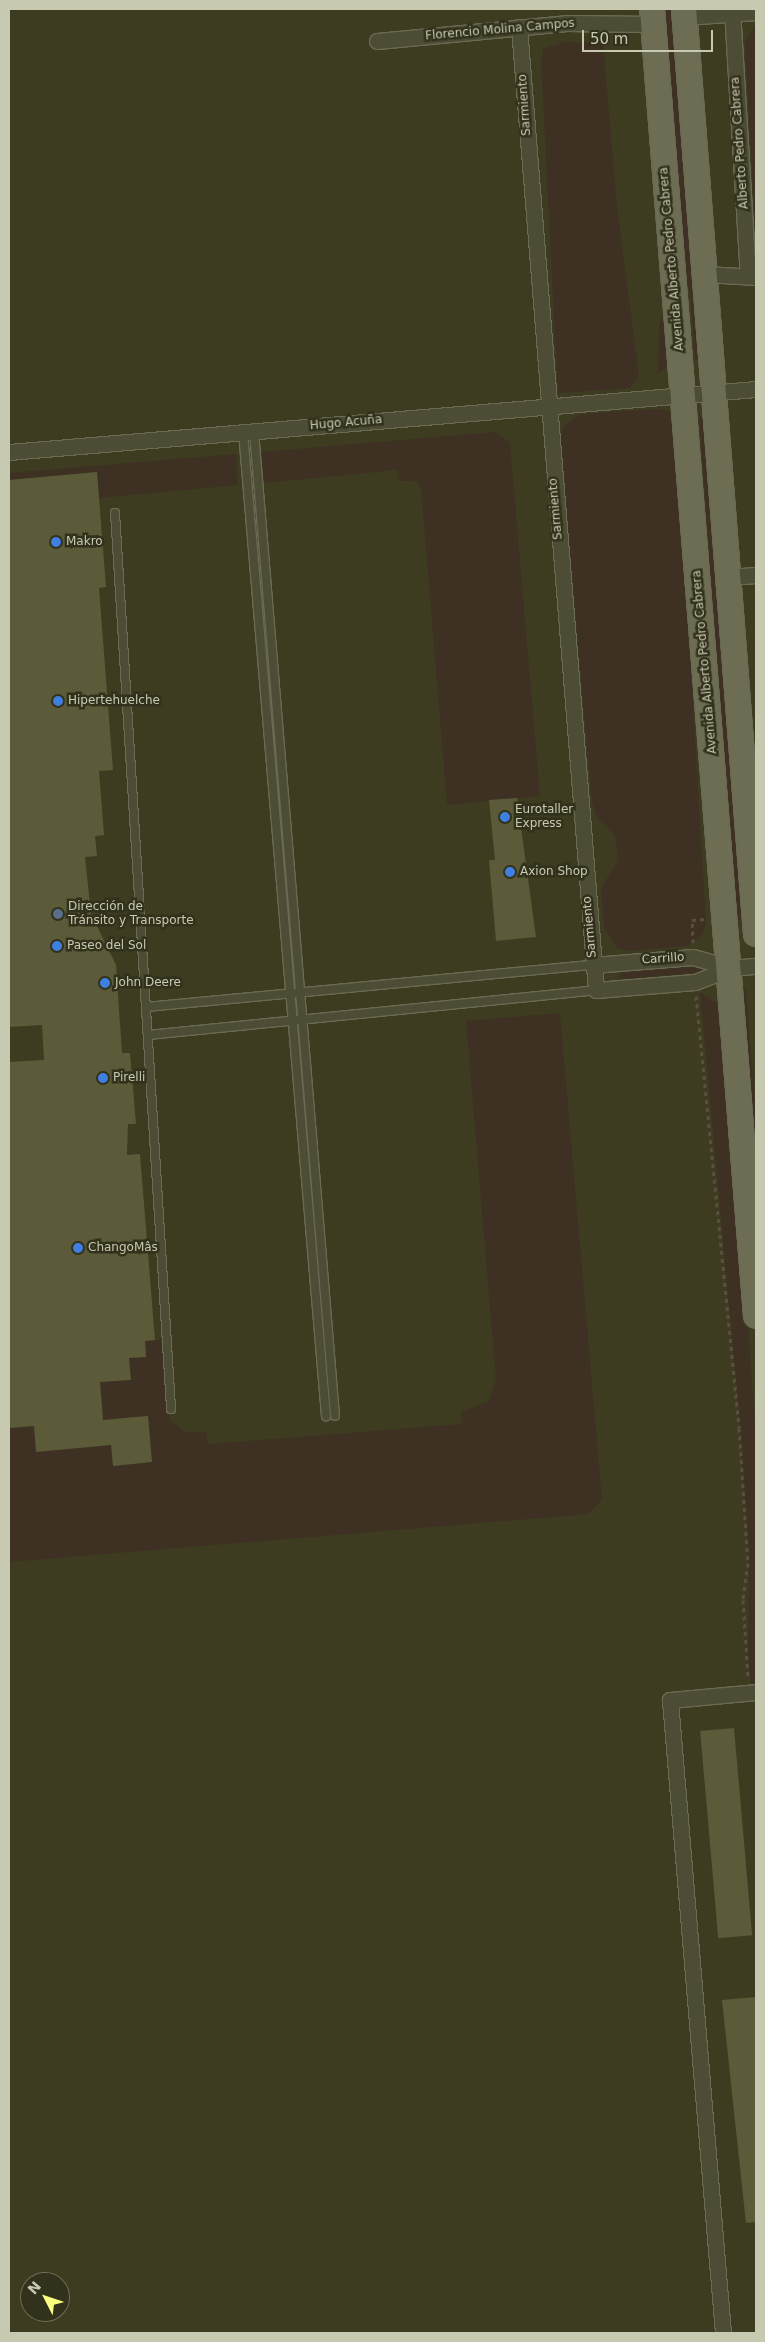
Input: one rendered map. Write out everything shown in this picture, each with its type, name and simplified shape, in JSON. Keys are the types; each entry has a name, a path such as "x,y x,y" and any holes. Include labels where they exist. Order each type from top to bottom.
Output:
{"main road":[{"path":"684,13 756,934"},
{"name":"Avenida Alberto Pedro Cabrera","path":"653,16 731,968 756,1316"}],"street":[{"name":"Alberto Pedro Cabrera","path":"732,11 752,277"},
{"path":"684,13 756,12"},
{"name":"Florencio Molina Campos","path":"377,41 519,27 565,16 653,16"},
{"name":"Sarmiento","path":"519,27 547,406 596,990"},
{"path":"705,274 752,277"},
{"name":"Hugo Acuña","path":"9,452 756,389"},
{"path":"728,577 756,575"},
{"name":"Carrillo","path":"593,964 693,957 731,968"},
{"name":"Carrillo","path":"596,990 695,982 731,968 756,966"},
{"path":"723,2333 670,1700 753,1692"}],"lane":[{"path":"248,432 300,994 335,1416"},
{"path":"248,432 290,995 326,1417"},
{"path":"115,514 171,1409"},
{"path":"146,1008 593,964"},
{"path":"148,1035 293,1022 596,990"}],"path":[{"path":"693,957 692,920 726,917"},
{"path":"695,982 739,1428 748,1563 746,1665 753,1692"}],"shaded area":[{"path":"659,9 674,9 701,359 695,359 690,293 678,250"},
{"path":"756,25 756,248 745,42"},
{"path":"565,42 603,43 617,207 639,376 630,388 558,393 541,62 543,49"},
{"path":"670,299 670,365 658,374 659,324"},
{"path":"657,409 668,411 676,421 706,922 703,934 688,946 630,951 617,948 604,928 601,888 618,860 615,835 597,818 592,803 560,440 563,427 580,414"},
{"path":"699,415 704,418 707,482 718,521 749,919 736,921"},
{"path":"496,432 510,443 540,796 447,805 421,488 415,481 399,481 397,470 264,483 261,452"},
{"path":"236,454 238,485 99,498 97,472 9,480 9,473"},
{"path":"696,965 702,969 697,973 623,979 619,976 623,971"},
{"path":"742,989 746,989 756,1117 756,1169"},
{"path":"700,992 716,1003 726,1029 756,1436 756,1684 751,1684 748,1654 749,1559 741,1436"},
{"path":"560,1013 602,1500 588,1514 9,1562 9,1428 34,1426 111,1445 113,1466 151,1462 148,1416 103,1420 100,1382 131,1380 129,1358 146,1357 145,1341 161,1340 170,1420 184,1432 206,1432 208,1444 462,1424 461,1412 489,1401 496,1380 466,1021"}],"building":[{"path":"97,472 106,587 99,588 113,770 99,771 104,835 95,836 97,856 85,857 91,914 116,965 122,1053 130,1053 136,1124 128,1124 127,1155 140,1154 155,1340 145,1341 146,1357 129,1358 131,1380 100,1382 103,1420 148,1416 152,1462 113,1466 111,1445 36,1452 34,1426 9,1428 9,1062 44,1060 42,1025 9,1027 9,480"},
{"path":"517,798 536,937 496,941 489,860 495,860 489,800"},
{"path":"734,1728 752,1935 718,1938 700,1731"},
{"path":"756,1997 756,2222 746,2223 722,2000"}],"place":[{"name":"Makro","path":"56,542"},
{"name":"Hipertehuelche","path":"58,701"},
{"name":"Eurotaller Express","path":"505,817"},
{"name":"Axion Shop","path":"510,872"},
{"name":"Dirección de Tránsito y Transporte","path":"58,914"},
{"name":"Paseo del Sol","path":"57,946"},
{"name":"John Deere","path":"105,983"},
{"name":"Pirelli","path":"103,1078"},
{"name":"ChangoMâs","path":"78,1248"}]}
